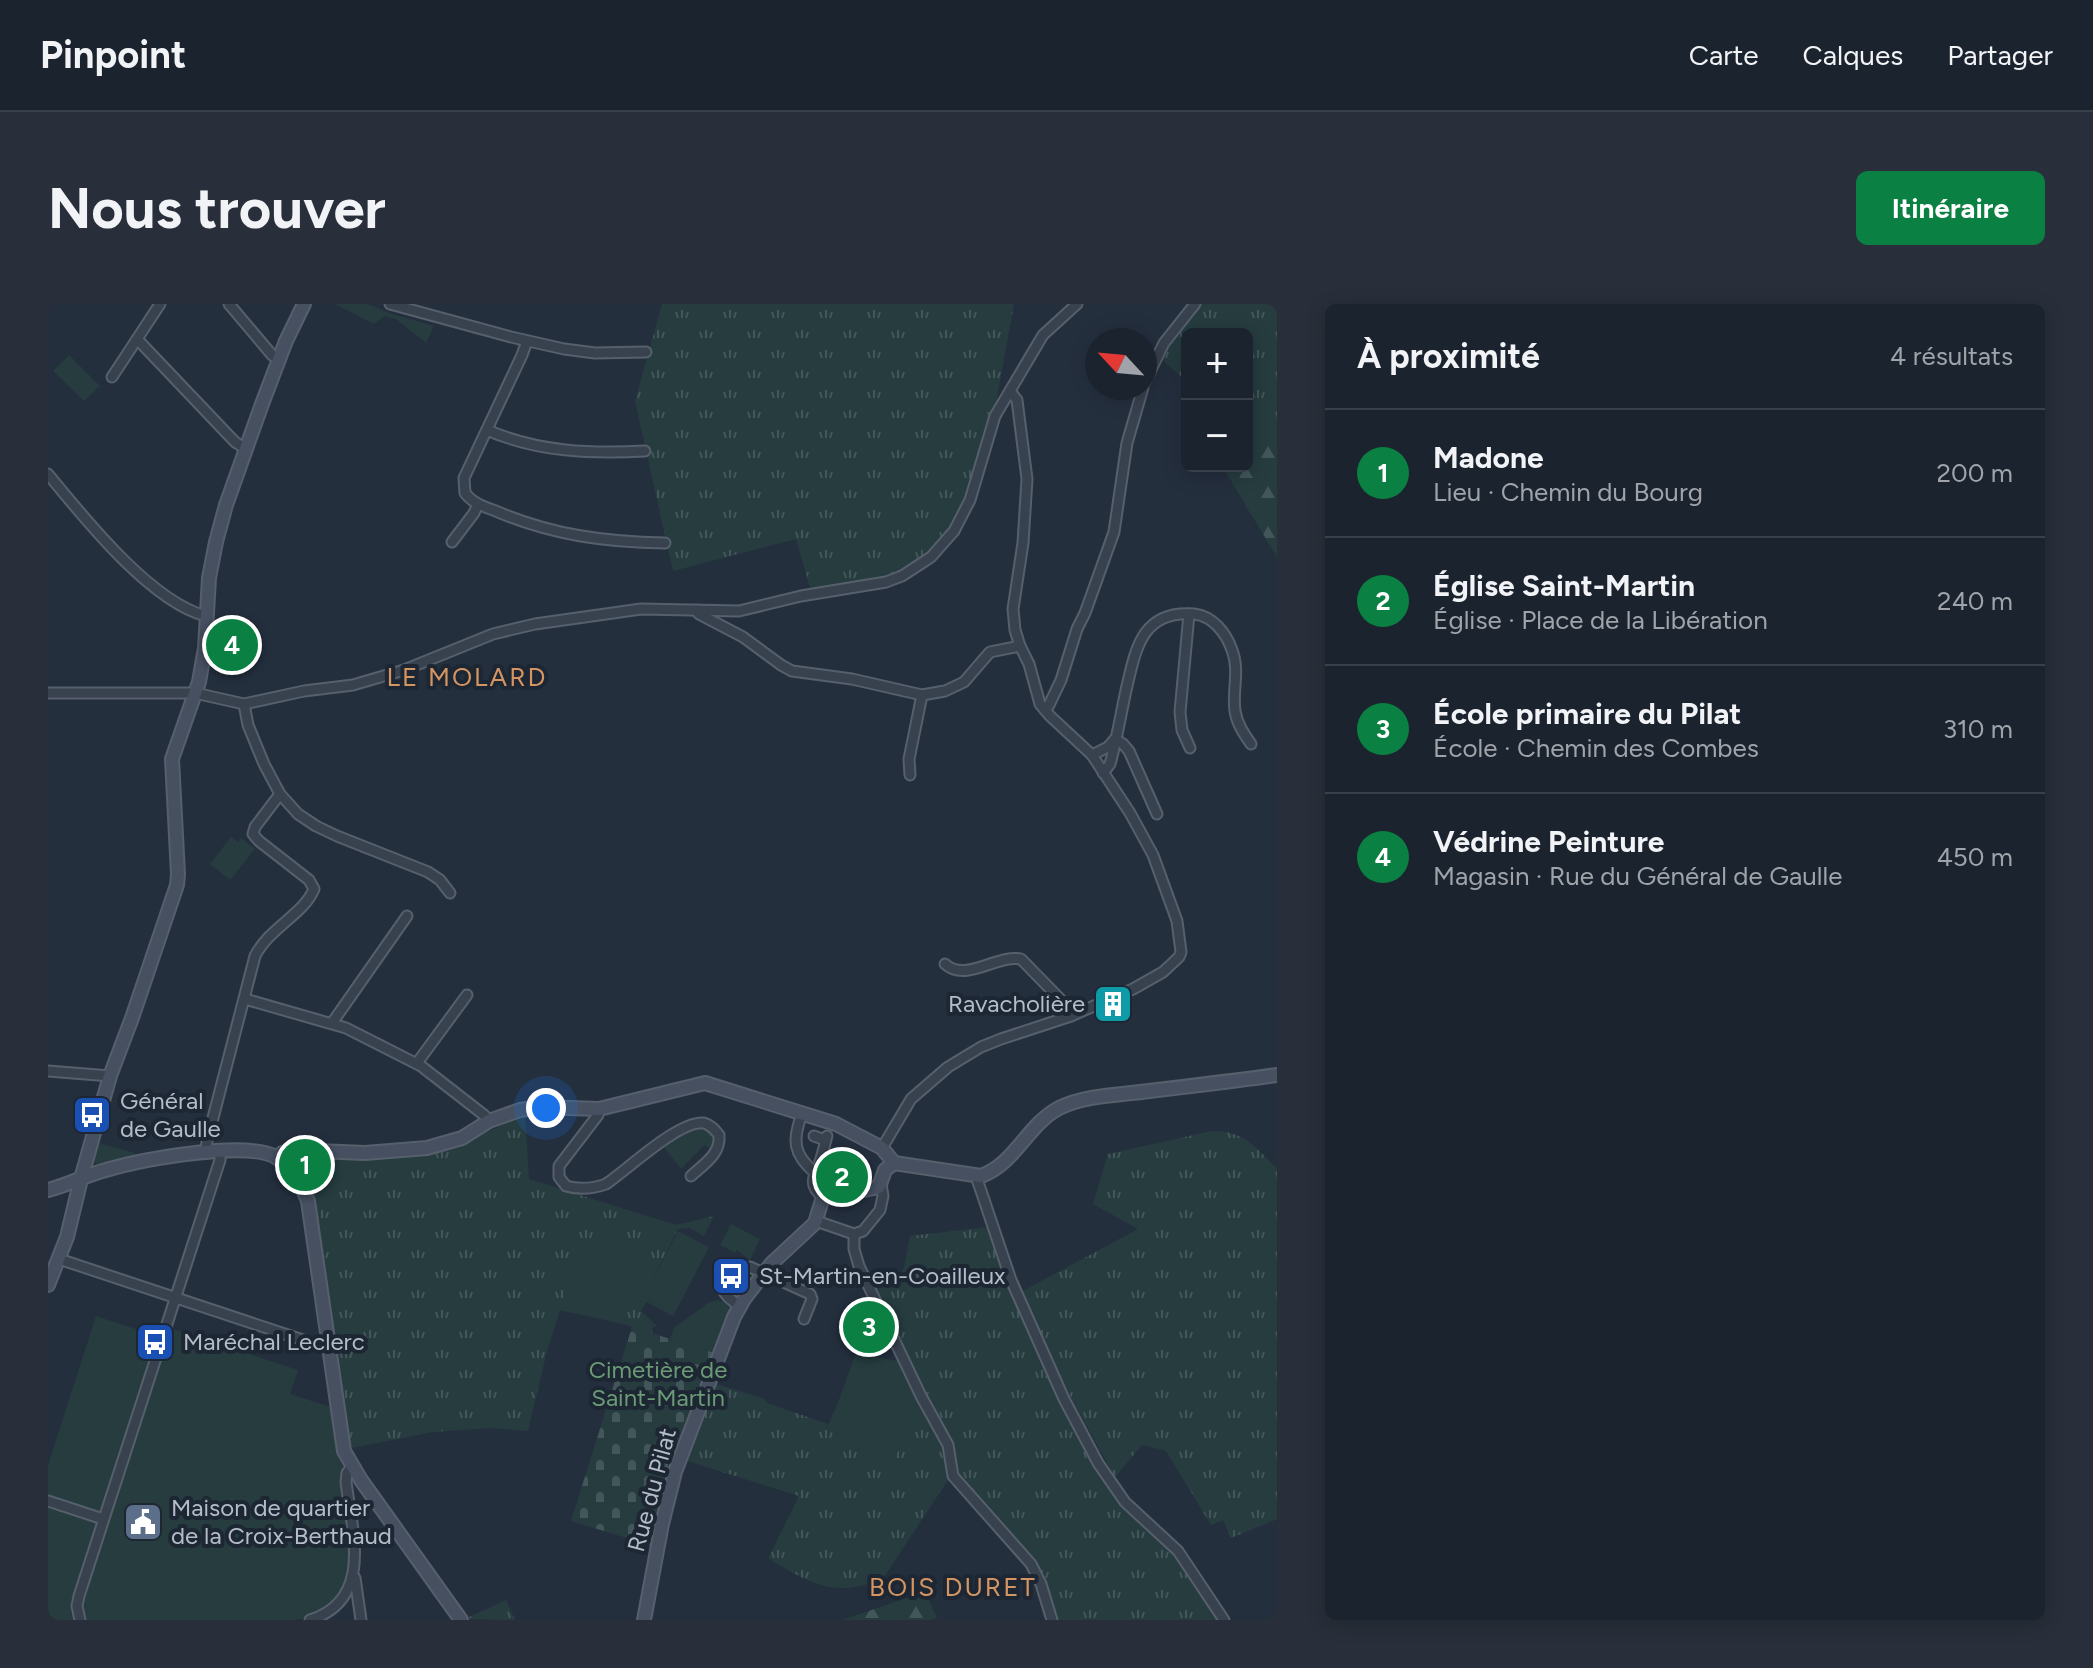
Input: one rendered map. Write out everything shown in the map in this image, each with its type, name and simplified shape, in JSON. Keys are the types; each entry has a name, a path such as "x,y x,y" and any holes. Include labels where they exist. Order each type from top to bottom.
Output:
{"street":[{"path":"112,377 160,304"},
{"path":"229,304 272,355 279,359"},
{"path":"48,1285 69,1230 110,1076 177,885 172,759 203,665 209,578 216,542 226,505 279,359 304,304"},
{"path":"390,304 564,349 595,353 646,352"},
{"path":"48,693 195,693 244,704 366,681 404,670 493,634 535,624 641,609 724,612 886,582 917,568 944,545 970,500 992,424 1010,391 1043,335 1077,304"},
{"path":"1157,357 1164,343 1195,304"},
{"path":"137,339 235,442 246,449"},
{"path":"527,341 464,478 463,485 469,499 517,519 571,535 598,540 665,543"},
{"path":"882,1148 917,1091 948,1067 1001,1039 1071,1016 1153,979 1181,952 1177,921 1153,855 1092,755 1045,710 1035,691 1028,660 1015,630 1013,609 1023,543 1026,463 1017,400 1010,391"},
{"path":"1045,710 1061,680 1114,532 1127,443 1140,400"},
{"path":"487,430 517,441 574,452 645,451"},
{"path":"48,474 100,535 153,587 185,608 206,616"},
{"path":"452,542 478,504"},
{"path":"696,610 743,637 792,671 852,679 922,695 945,691 964,682 990,652 1020,646"},
{"path":"1189,614 1180,722 1190,748"},
{"path":"1103,773 1110,764 1136,651 1142,638 1159,621 1169,616 1204,616 1222,631 1231,647 1236,667 1235,713 1251,744"},
{"path":"910,775 909,759 922,695"},
{"path":"244,704 254,741 280,794 298,814 316,826 428,872 440,880 450,893"},
{"path":"1092,755 1108,747 1115,739"},
{"path":"1115,739 1129,751 1157,814"},
{"path":"80,1620 77,1607 79,1596 220,1160 207,1141 255,956 280,925 306,903 314,889 309,880 253,834 280,794"},
{"path":"332,1023 407,916"},
{"path":"945,964 959,971 1012,958 1021,959 1065,1004 1071,1016"},
{"path":"417,1063 467,995"},
{"path":"245,999 332,1023 417,1063 489,1121"},
{"path":"48,1071 110,1076"},
{"path":"277,1158 294,1150 365,1153 427,1148 462,1138 489,1121 520,1110 540,1107 599,1109 705,1083 836,1124 882,1148 894,1163 976,1176 997,1168 1050,1113 1068,1104 1100,1097 1277,1075"},
{"path":"599,1109 598,1115 559,1166 559,1177 566,1186 581,1189 606,1184 674,1132 703,1123 719,1135 719,1148 691,1176"},
{"path":"802,1114 795,1145 798,1154 815,1173"},
{"path":"814,1136 826,1138 814,1187 823,1197"},
{"path":"48,1190 119,1166 213,1152 255,1151 277,1158 298,1181 308,1201 342,1441 352,1466 461,1620"},
{"path":"823,1197 816,1221 854,1234 863,1231 878,1214 885,1170 894,1163"},
{"path":"976,1176 1011,1280 1064,1399 1098,1463 1132,1510 1178,1551 1224,1620"},
{"path":"823,1197 870,1190 881,1184"},
{"name":"Rue du Pilat","path":"644,1620 675,1472 723,1343 739,1306 763,1273 816,1221"},
{"path":"854,1234 859,1266 948,1445 953,1476 1031,1564 1052,1620"},
{"path":"59,1259 328,1347"},
{"path":"739,1306 724,1292 745,1268 754,1267 810,1294 812,1299 804,1319"},
{"path":"352,1466 346,1482 360,1616"},
{"path":"48,1501 103,1519"},
{"path":"310,1620 337,1605 354,1575"},
{"path":"337,1605 349,1607 360,1616"}],"green space":[{"path":"335,304 368,304 434,326 426,343 396,319 384,316 374,324"},
{"path":"662,304 1014,304 974,503 950,543 913,573 811,591 796,539 673,571 635,401"},
{"path":"1197,304 1277,304 1277,423 1253,414 1253,328 1181,328 1181,377 1160,358"},
{"path":"69,355 100,386 84,401 53,371"},
{"path":"1253,414 1277,423 1277,557 1226,472 1253,472"},
{"path":"231,837 238,842 241,838 255,849 230,880 210,864"},
{"path":"525,1115 529,1179 676,1225 714,1216 704,1236 689,1228 678,1229 644,1297 675,1313 673,1316 647,1302 641,1311 657,1326 653,1327 652,1334 623,1324 645,1264 582,1241 547,1351 528,1431 490,1428 433,1432 351,1448 326,1299 317,1219 307,1181 311,1165 316,1166 318,1158 421,1155 447,1150"},
{"path":"697,1127 711,1135 713,1145 710,1149 705,1145 681,1169 663,1146 678,1134"},
{"path":"1212,1131 1241,1137 1277,1168 1277,1519 1231,1538 1223,1520 1211,1525 1166,1451 1142,1445 1115,1477 1070,1396 1021,1292 1138,1229 1093,1204 1108,1154"},
{"path":"99,1143 135,1153 134,1156 97,1164 94,1161"},
{"path":"731,1224 760,1239 750,1260 737,1250 735,1253 720,1245"},
{"path":"987,1227 1058,1400 1125,1509 1173,1551 1221,1620 1059,1620 1044,1575 1014,1535 959,1478 954,1449 864,1271 899,1278 910,1236"},
{"path":"678,1231 709,1247 675,1313 644,1297"},
{"path":"582,1241 645,1248 645,1264 623,1324 559,1310"},
{"path":"717,1300 729,1304 731,1313 715,1353 670,1339 674,1328"},
{"path":"96,1316 157,1336 161,1325 298,1370 290,1394 331,1407 341,1453 353,1556 346,1586 330,1606 307,1618 294,1620 48,1620 48,1465"},
{"name":"Cimetière de Saint-Martin","path":"632,1327 715,1353 653,1546 571,1521"},
{"path":"856,1353 902,1362 922,1405 890,1467 826,1429"},
{"path":"713,1383 828,1424 826,1428 890,1466 922,1405 948,1453 950,1477 882,1580 850,1588 834,1588 804,1579 768,1558 799,1496 684,1460"},
{"path":"925,1592 937,1618 842,1620"},
{"path":"506,1600 515,1620 465,1619"}],"place":[{"name":"Védrine Peinture","path":"232,645"},
{"name":"Ravacholière","path":"1113,1004"},
{"name":"Général de Gaulle","path":"92,1115"},
{"name":"Madone","path":"305,1165"},
{"name":"Église Saint-Martin","path":"842,1177"},
{"name":"St-Martin-en-Coailleux","path":"731,1276"},
{"name":"École primaire du Pilat","path":"869,1327"},
{"name":"Maréchal Leclerc","path":"155,1342"},
{"name":"Maison de quartier de la Croix-Berthaud","path":"143,1522"}],"district":[{"name":"LE MOLARD","path":"467,677"},
{"name":"BOIS DURET","path":"953,1587"}]}
